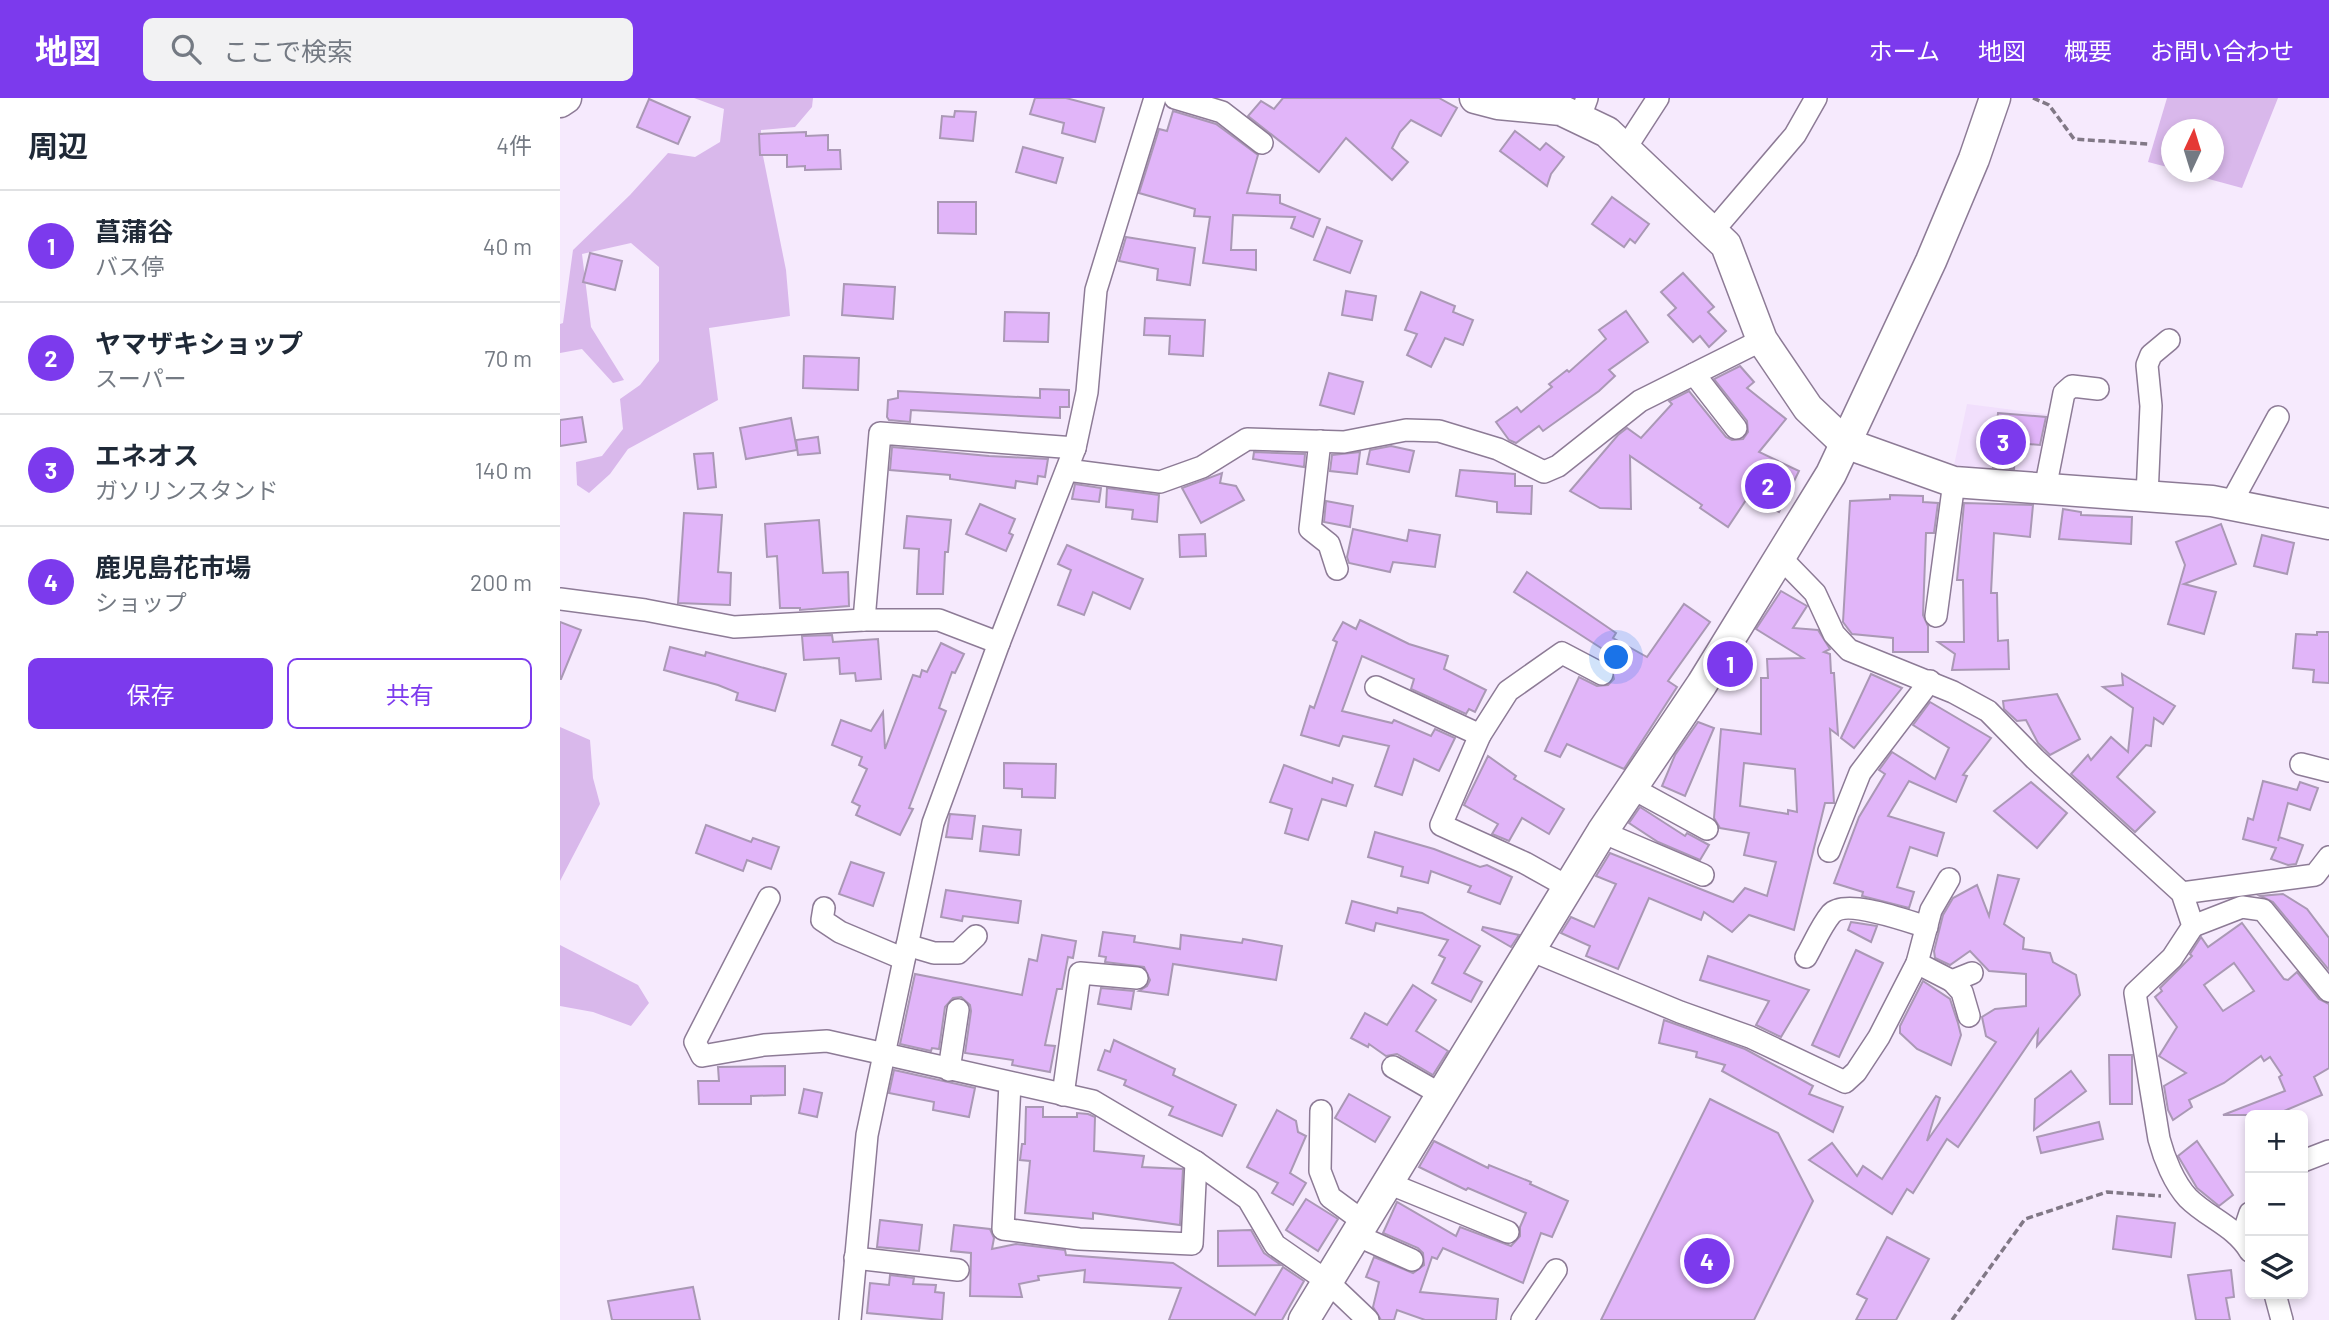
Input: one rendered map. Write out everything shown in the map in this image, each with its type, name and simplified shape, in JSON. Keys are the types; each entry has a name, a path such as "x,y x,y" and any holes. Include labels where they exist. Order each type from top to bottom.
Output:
{"street":[{"path":"560,103 566,98"},
{"path":"850,1320 867,1135 933,823 1075,448 1087,392 1096,290 1155,98"},
{"path":"1175,98 1222,112 1262,143"},
{"path":"1475,98 1519,102 1561,110 1583,107 1726,245 1762,340 1808,408 1845,443 1954,482 2230,505 2329,524"},
{"path":"1625,149 1658,98"},
{"path":"1713,231 1795,135 1816,98"},
{"path":"1304,1320 1602,832 1781,558 1830,474 1931,261 1974,159 1995,98"},
{"path":"1067,470 1160,482 1202,467 1247,439 1343,442 1406,430 1439,431 1498,449 1544,472 1558,466 1640,401 1762,340"},
{"path":"2147,496 2151,406 2147,365 2151,355 2169,340"},
{"path":"1694,374 1736,428"},
{"path":"2045,489 2064,393 2072,386 2098,389"},
{"path":"2230,505 2278,417"},
{"path":"864,620 880,433 1075,448"},
{"path":"1320,441 1310,529 1329,544 1337,569"},
{"path":"1936,616 1954,482"},
{"path":"1781,558 1815,593 1834,634 1849,650 1930,681 1988,711 2035,759 2182,893 2193,926"},
{"path":"560,599 645,610 734,627 864,620 939,620 999,643"},
{"path":"1568,887 1525,863 1441,825 1480,735 1508,691 1562,653 1602,674"},
{"path":"1829,851 1860,773 1930,681"},
{"path":"1376,687 1480,735"},
{"path":"2301,764 2329,771"},
{"path":"1632,788 1707,829"},
{"path":"1602,832 1703,875"},
{"path":"2182,893 2315,875 2329,857"},
{"path":"1530,950 1680,1012 1750,1037 1845,1082 1856,1072 1879,1037 1917,963 1931,910 1949,878"},
{"path":"769,898 695,1042 702,1056 764,1045 827,1041 1093,1101 1195,1162 1248,1199 1275,1245 1327,1281 1368,1320"},
{"path":"1806,957 1832,912 1842,907 1927,927"},
{"path":"2245,1243 2188,1197 2164,1157 2142,1048 2135,993 2172,958 2193,926 2242,907 2263,910 2329,990"},
{"path":"824,908 822,920 840,933 905,952 958,953 976,936"},
{"path":"1917,963 1952,981 1962,992 1969,1016"},
{"path":"1063,1095 1080,973 1138,978"},
{"path":"1952,981 1972,973"},
{"path":"949,1070 958,1010"},
{"path":"1393,1067 1442,1095"},
{"path":"1010,1083 1003,1229 1079,1239 1192,1244 1195,1162"},
{"path":"1321,1111 1320,1171 1330,1196 1360,1228 1412,1260"},
{"path":"2308,1159 2329,1151"},
{"path":"1388,1182 1507,1232"},
{"path":"855,1258 958,1270"},
{"path":"1522,1320 1556,1270"},
{"path":"2277,1299 2283,1320"}],"path":[{"path":"2033,98 2049,105 2074,139 2148,144"},
{"path":"1952,1320 2025,1219 2107,1192 2188,1197"}],"shaded area":[{"path":"694,98 813,98 812,107 795,127 761,130 761,146 786,270 790,316 709,328 718,400 628,449 610,474 589,493 577,485 576,462 602,456 623,429 620,399 640,385 659,361 659,267 631,243 582,254 591,327 624,380 613,383 582,349 560,353 560,324 563,323 573,250 630,195 668,153 695,157 720,142 724,109"},
{"path":"2167,98 2278,98 2242,188 2220,182 2224,182 2224,119 2161,119 2161,165 2148,162"},
{"path":"1967,404 2053,415 2041,476 1953,470"},
{"path":"560,727 590,740 593,778 600,804 560,881"},
{"path":"560,945 638,985 649,1003 631,1026 593,1012 560,1006"}],"building":[{"path":"1035,98 1066,98 1104,108 1095,142 1062,133 1064,123 1030,114"},
{"path":"1283,98 1439,98 1457,108 1441,136 1411,120 1400,132 1392,148 1408,162 1392,180 1346,138 1319,172 1248,116 1261,101 1274,109"},
{"path":"649,99 690,117 678,144 637,127"},
{"path":"955,111 976,112 973,141 940,138 942,116 954,117"},
{"path":"1173,111 1216,124 1258,155 1247,193 1280,195 1280,203 1320,219 1313,237 1291,228 1295,217 1233,215 1231,250 1256,250 1256,270 1203,263 1210,217 1194,216 1195,209 1139,193 1159,129 1167,131"},
{"path":"1515,131 1540,150 1546,143 1564,157 1551,174 1547,186 1500,151"},
{"path":"806,132 806,136 828,135 828,150 840,150 841,169 805,170 805,166 787,167 787,155 760,155 759,134"},
{"path":"1023,147 1063,158 1056,183 1016,172"},
{"path":"1612,197 1649,224 1635,243 1630,239 1624,247 1592,224"},
{"path":"938,202 976,202 976,234 938,233"},
{"path":"1327,227 1362,241 1350,273 1314,260"},
{"path":"1126,237 1195,248 1190,285 1157,280 1158,269 1119,261"},
{"path":"590,253 622,261 615,290 583,282"},
{"path":"1683,273 1714,307 1708,312 1726,331 1709,347 1700,336 1693,342 1668,315 1676,308 1661,292"},
{"path":"844,284 895,287 893,319 842,315"},
{"path":"1346,291 1376,296 1372,320 1342,315"},
{"path":"1421,292 1455,306 1453,312 1473,320 1463,345 1445,338 1431,367 1407,355 1417,334 1405,330"},
{"path":"1626,311 1648,342 1609,370 1615,376 1599,391 1543,431 1539,426 1516,443 1509,440 1496,422 1517,407 1521,412 1552,387 1549,384 1567,370 1569,372 1606,339 1599,330"},
{"path":"1005,312 1049,313 1048,342 1004,341"},
{"path":"1145,318 1205,320 1203,356 1169,354 1170,336 1144,335"},
{"path":"804,356 859,358 858,390 803,388"},
{"path":"1740,366 1754,382 1747,388 1786,419 1759,452 1799,471 1779,512 1748,497 1728,527 1700,508 1702,505 1630,456 1631,509 1600,508 1570,491 1618,435 1627,428 1641,438 1672,404 1669,401 1689,391 1726,437 1732,440 1743,439 1748,432 1747,421 1714,379"},
{"path":"1329,373 1363,382 1354,414 1320,405"},
{"path":"1040,389 1069,390 1069,407 1060,407 1060,418 911,410 910,422 889,420 887,417 888,400 898,398 898,391 1040,398"},
{"path":"1998,413 2046,417 2040,445 2016,443 2014,469 1993,467"},
{"path":"582,417 586,442 560,446 560,420"},
{"path":"791,418 797,450 746,459 740,428"},
{"path":"818,437 820,453 798,455 796,440"},
{"path":"1391,446 1414,451 1409,472 1367,464 1370,450"},
{"path":"892,447 1048,459 1045,477 1038,476 1037,484 1016,481 1015,488 950,479 950,475 890,470"},
{"path":"1254,452 1305,454 1304,467 1253,459"},
{"path":"1360,452 1357,474 1330,471 1332,455"},
{"path":"713,453 716,487 698,489 694,454"},
{"path":"1460,470 1515,474 1515,486 1532,486 1531,514 1497,512 1497,502 1456,496"},
{"path":"1222,473 1220,483 1236,486 1244,500 1201,523 1182,488"},
{"path":"1075,484 1101,488 1099,502 1072,499"},
{"path":"1107,488 1159,495 1157,522 1132,519 1133,510 1106,507"},
{"path":"1890,495 1923,496 1923,502 1938,503 1934,533 1926,533 1923,615 1928,626 1928,652 1893,652 1893,638 1852,634 1843,622 1850,501 1890,499"},
{"path":"1326,501 1353,506 1350,527 1324,522"},
{"path":"1964,503 2033,505 2030,537 1994,533 1991,593 1997,593 1998,641 2008,640 2009,669 1952,670 1955,654 1938,642 1964,642 1963,580 1957,580"},
{"path":"980,504 1015,519 1009,533 1013,535 1006,551 966,534"},
{"path":"2063,509 2081,512 2081,515 2132,517 2131,544 2059,539"},
{"path":"684,513 722,515 718,572 731,573 730,605 678,603"},
{"path":"907,516 951,520 948,552 945,552 943,594 917,594 919,549 904,548"},
{"path":"819,520 823,573 848,572 849,606 800,610 780,608 777,556 767,557 765,524"},
{"path":"2221,524 2236,564 2184,584 2216,592 2204,634 2168,624 2185,565 2176,542"},
{"path":"1353,529 1407,541 1409,530 1440,535 1435,567 1393,562 1390,572 1349,563 1347,557"},
{"path":"1205,534 1206,556 1180,557 1179,535"},
{"path":"2262,535 2294,543 2287,574 2254,566"},
{"path":"1067,545 1143,579 1130,609 1093,592 1084,615 1058,605 1071,570 1058,564"},
{"path":"1527,572 1616,633 1613,638 1647,657 1684,604 1710,622 1668,681 1677,687 1624,769 1567,744 1560,757 1545,751 1579,677 1597,686 1608,685 1614,679 1611,665 1615,657 1514,592"},
{"path":"1781,591 1807,606 1793,628 1818,630 1830,649 1824,652 1830,654 1831,673 1834,673 1838,735 1830,729 1834,803 1825,803 1794,930 1749,915 1732,932 1704,912 1701,920 1649,898 1618,969 1586,956 1590,946 1561,933 1571,917 1594,927 1616,884 1596,876 1610,853 1733,902 1745,888 1767,896 1776,862 1744,855 1749,833 1720,828 1714,818 1721,729 1761,734 1761,678 1768,678 1767,659 1803,658 1756,629","holes":["1744,763 1795,769 1797,812 1788,810 1788,814 1740,806"]},
{"path":"1360,620 1409,644 1448,656 1444,669 1486,690 1475,712 1469,709 1466,714 1411,689 1414,679 1362,656 1342,711 1392,723 1394,720 1431,736 1435,729 1455,738 1439,771 1414,759 1402,795 1375,786 1389,746 1343,736 1339,746 1301,735 1310,706 1314,708 1337,642 1333,640 1343,622 1356,629"},
{"path":"560,622 581,630 561,679 560,679"},
{"path":"2317,632 2329,632 2329,683 2313,682 2314,670 2293,668 2296,634 2317,635"},
{"path":"832,635 833,642 878,639 881,679 856,681 855,673 840,674 839,658 804,660 802,636"},
{"path":"941,643 964,654 955,673 952,672 939,708 946,711 909,808 913,809 900,835 856,815 860,806 852,802 867,769 859,765 862,757 832,745 841,720 871,731 883,712 885,749 913,675 920,677 922,670 927,672"},
{"path":"670,647 705,656 706,652 786,674 775,711 736,700 738,693 718,685 664,670"},
{"path":"1871,674 1902,688 1854,748 1841,738"},
{"path":"2122,674 2175,706 2163,724 2154,718 2151,746 2146,745 2117,777 2155,812 2135,832 2071,774 2088,755 2091,760 2111,737 2128,752 2133,708 2103,687 2123,685"},
{"path":"2057,694 2080,739 2050,755 2038,743 2026,720 2017,721 2004,709 2003,701"},
{"path":"1930,702 1991,738 1963,775 1967,776 1956,802 1909,781 1888,816 1944,833 1937,856 1910,847 1897,887 1914,892 1909,908 1862,896 1863,892 1834,883 1859,817 1885,774 1879,770 1892,752 1935,779 1949,748 1913,725"},
{"path":"1698,722 1714,728 1685,796 1662,786 1675,755"},
{"path":"1488,756 1516,776 1514,779 1564,809 1549,834 1522,818 1509,841 1492,834 1498,824 1464,805"},
{"path":"1004,763 1056,764 1055,798 1022,797 1022,789 1004,788"},
{"path":"1284,765 1332,783 1333,778 1353,785 1346,806 1322,799 1308,840 1285,833 1292,809 1270,802"},
{"path":"2263,781 2297,790 2300,782 2318,788 2310,810 2288,803 2279,837 2303,845 2296,864 2288,865 2271,859 2276,848 2243,839 2248,818 2253,820"},
{"path":"2031,782 2067,813 2037,848 1994,811"},
{"path":"1640,807 1685,836 1687,833 1709,845 1700,860 1658,842 1629,823"},
{"path":"950,814 975,816 972,839 946,837"},
{"path":"706,825 751,842 753,838 779,847 771,869 747,860 743,871 696,853"},
{"path":"983,826 1021,830 1019,855 980,851"},
{"path":"1375,832 1434,849 1480,867 1487,865 1512,877 1500,904 1468,892 1471,886 1431,871 1428,883 1401,876 1403,867 1368,857"},
{"path":"851,862 884,873 873,906 839,894"},
{"path":"1998,875 2019,879 2004,924 2024,938 2023,949 2050,953 2053,962 2076,975 2080,995 2037,1046 2038,1030 1958,1147 1947,1139 1913,1193 1907,1189 1892,1214 1809,1160 1832,1143 1857,1176 1863,1166 1882,1179 1936,1096 1940,1098 1927,1141 1996,1042 1986,1036 1982,1017 1995,1009 2026,1006 2026,974 1989,971 1970,951 1950,965 1935,958 1934,951 1943,915 1953,898 1977,885 1989,916"},
{"path":"946,890 1021,901 1018,923 963,916 962,921 941,917"},
{"path":"2283,894 2307,909 2329,938 2329,970 2273,902 2260,896"},
{"path":"1352,901 1397,913 1398,908 1422,913 1480,946 1464,973 1482,982 1471,1002 1432,983 1445,958 1439,955 1448,940 1376,923 1374,931 1346,923"},
{"path":"1851,922 1877,926 1871,942 1848,930"},
{"path":"2242,923 2284,979 2288,980 2297,972 2319,999 2329,1004 2329,1068 2314,1077 2322,1095 2286,1110 2245,1110 2245,1115 2223,1115 2285,1091 2279,1077 2282,1075 2270,1057 2264,1061 2261,1056 2224,1083 2189,1100 2192,1107 2173,1120 2168,1110 2164,1086 2186,1073 2159,1056 2177,1027 2155,997 2162,991 2160,988 2192,956 2190,954 2201,937 2208,947","holes":["2234,963 2254,991 2223,1011 2204,985"]},
{"path":"1483,927 1519,935 1511,947 1482,930"},
{"path":"1103,932 1135,936 1134,942 1180,949 1181,935 1242,943 1243,939 1282,946 1276,980 1173,964 1168,995 1139,991 1147,986 1150,980 1144,967 1105,962 1106,957 1099,956"},
{"path":"1042,935 1076,941 1073,958 1068,957 1062,989 1057,989 1045,1045 1055,1046 1050,1072 1012,1065 1013,1060 965,1053 971,1011 970,1005 961,997 953,998 945,1007 939,1049 932,1048 931,1051 900,1044 915,974 1022,995 1029,959 1037,961"},
{"path":"1856,950 1883,963 1839,1057 1812,1045"},
{"path":"1708,956 1809,990 1781,1037 1756,1025 1769,1001 1700,980"},
{"path":"1923,981 1950,999 1958,1023 1961,1035 1951,1065 1917,1049 1900,1033 1900,1026"},
{"path":"1413,985 1436,1000 1416,1031 1448,1051 1433,1075 1397,1054 1386,1056 1369,1044 1368,1047 1351,1038 1365,1013 1387,1025"},
{"path":"1101,988 1134,991 1131,1009 1098,1004"},
{"path":"1664,1020 1745,1049 1813,1086 1809,1094 1843,1107 1833,1132 1722,1071 1725,1065 1696,1057 1697,1052 1659,1043"},
{"path":"1114,1040 1175,1069 1173,1075 1236,1105 1222,1136 1169,1115 1173,1107 1124,1085 1126,1080 1098,1070 1105,1050 1110,1052"},
{"path":"2109,1055 2132,1055 2132,1104 2110,1104"},
{"path":"785,1066 785,1095 751,1096 751,1104 699,1104 698,1081 719,1081 718,1067"},
{"path":"894,1070 975,1088 969,1117 933,1110 934,1102 889,1093"},
{"path":"2071,1071 2086,1091 2034,1130 2035,1099"},
{"path":"804,1089 822,1093 817,1117 799,1113"},
{"path":"1349,1094 1390,1117 1375,1142 1335,1118"},
{"path":"1710,1099 1778,1133 1813,1201 1754,1320 1601,1320"},
{"path":"1026,1107 1043,1107 1043,1117 1077,1117 1077,1113 1088,1114 1095,1117 1094,1151 1144,1156 1142,1167 1183,1169 1180,1225 1093,1213 1093,1219 1025,1213 1030,1161 1020,1160 1022,1144 1025,1144"},
{"path":"1277,1110 1296,1121 1298,1132 1306,1136 1290,1173 1306,1183 1293,1205 1272,1193 1278,1183 1247,1167"},
{"path":"2099,1122 2103,1139 2041,1153 2037,1137"},
{"path":"1434,1141 1488,1168 1489,1165 1531,1182 1530,1184 1568,1201 1552,1237 1541,1233 1523,1283 1443,1248 1437,1259 1432,1257 1420,1292 1498,1299 1496,1320 1425,1320 1397,1310 1394,1320 1381,1320 1373,1307 1379,1282 1366,1277 1374,1257 1413,1273 1424,1265 1423,1253 1418,1248 1383,1233 1397,1202 1456,1236 1460,1227 1511,1246 1520,1236 1520,1227 1526,1213 1468,1188 1466,1190 1419,1167"},
{"path":"2197,1141 2233,1195 2219,1206 2197,1188 2178,1156"},
{"path":"1306,1199 1338,1219 1318,1251 1286,1230"},
{"path":"2117,1216 2175,1223 2171,1257 2113,1249"},
{"path":"880,1220 922,1225 919,1251 877,1247"},
{"path":"954,1225 990,1229 994,1238 992,1249 1016,1244 1065,1250 1066,1255 1173,1263 1255,1315 1283,1267 1304,1281 1282,1320 1169,1320 1181,1288 1084,1282 1085,1270 1038,1276 1039,1280 1019,1284 1022,1297 970,1296 971,1253 951,1251"},
{"path":"1251,1230 1264,1253 1281,1265 1218,1266 1218,1231"},
{"path":"1887,1237 1929,1259 1896,1320 1856,1320 1867,1299 1857,1294"},
{"path":"2231,1270 2234,1297 2226,1298 2230,1320 2196,1320 2188,1275"},
{"path":"890,1275 914,1278 913,1284 936,1285 935,1292 944,1293 942,1320 867,1313 870,1283 889,1285"},
{"path":"693,1287 700,1320 612,1320 608,1301"}],"place":[{"name":"エネオス","path":"2003,442"},
{"name":"ヤマザキショップ","path":"1768,486"},
{"name":"菖蒲谷","path":"1730,664"},
{"name":"鹿児島花市場","path":"1707,1261"}]}
